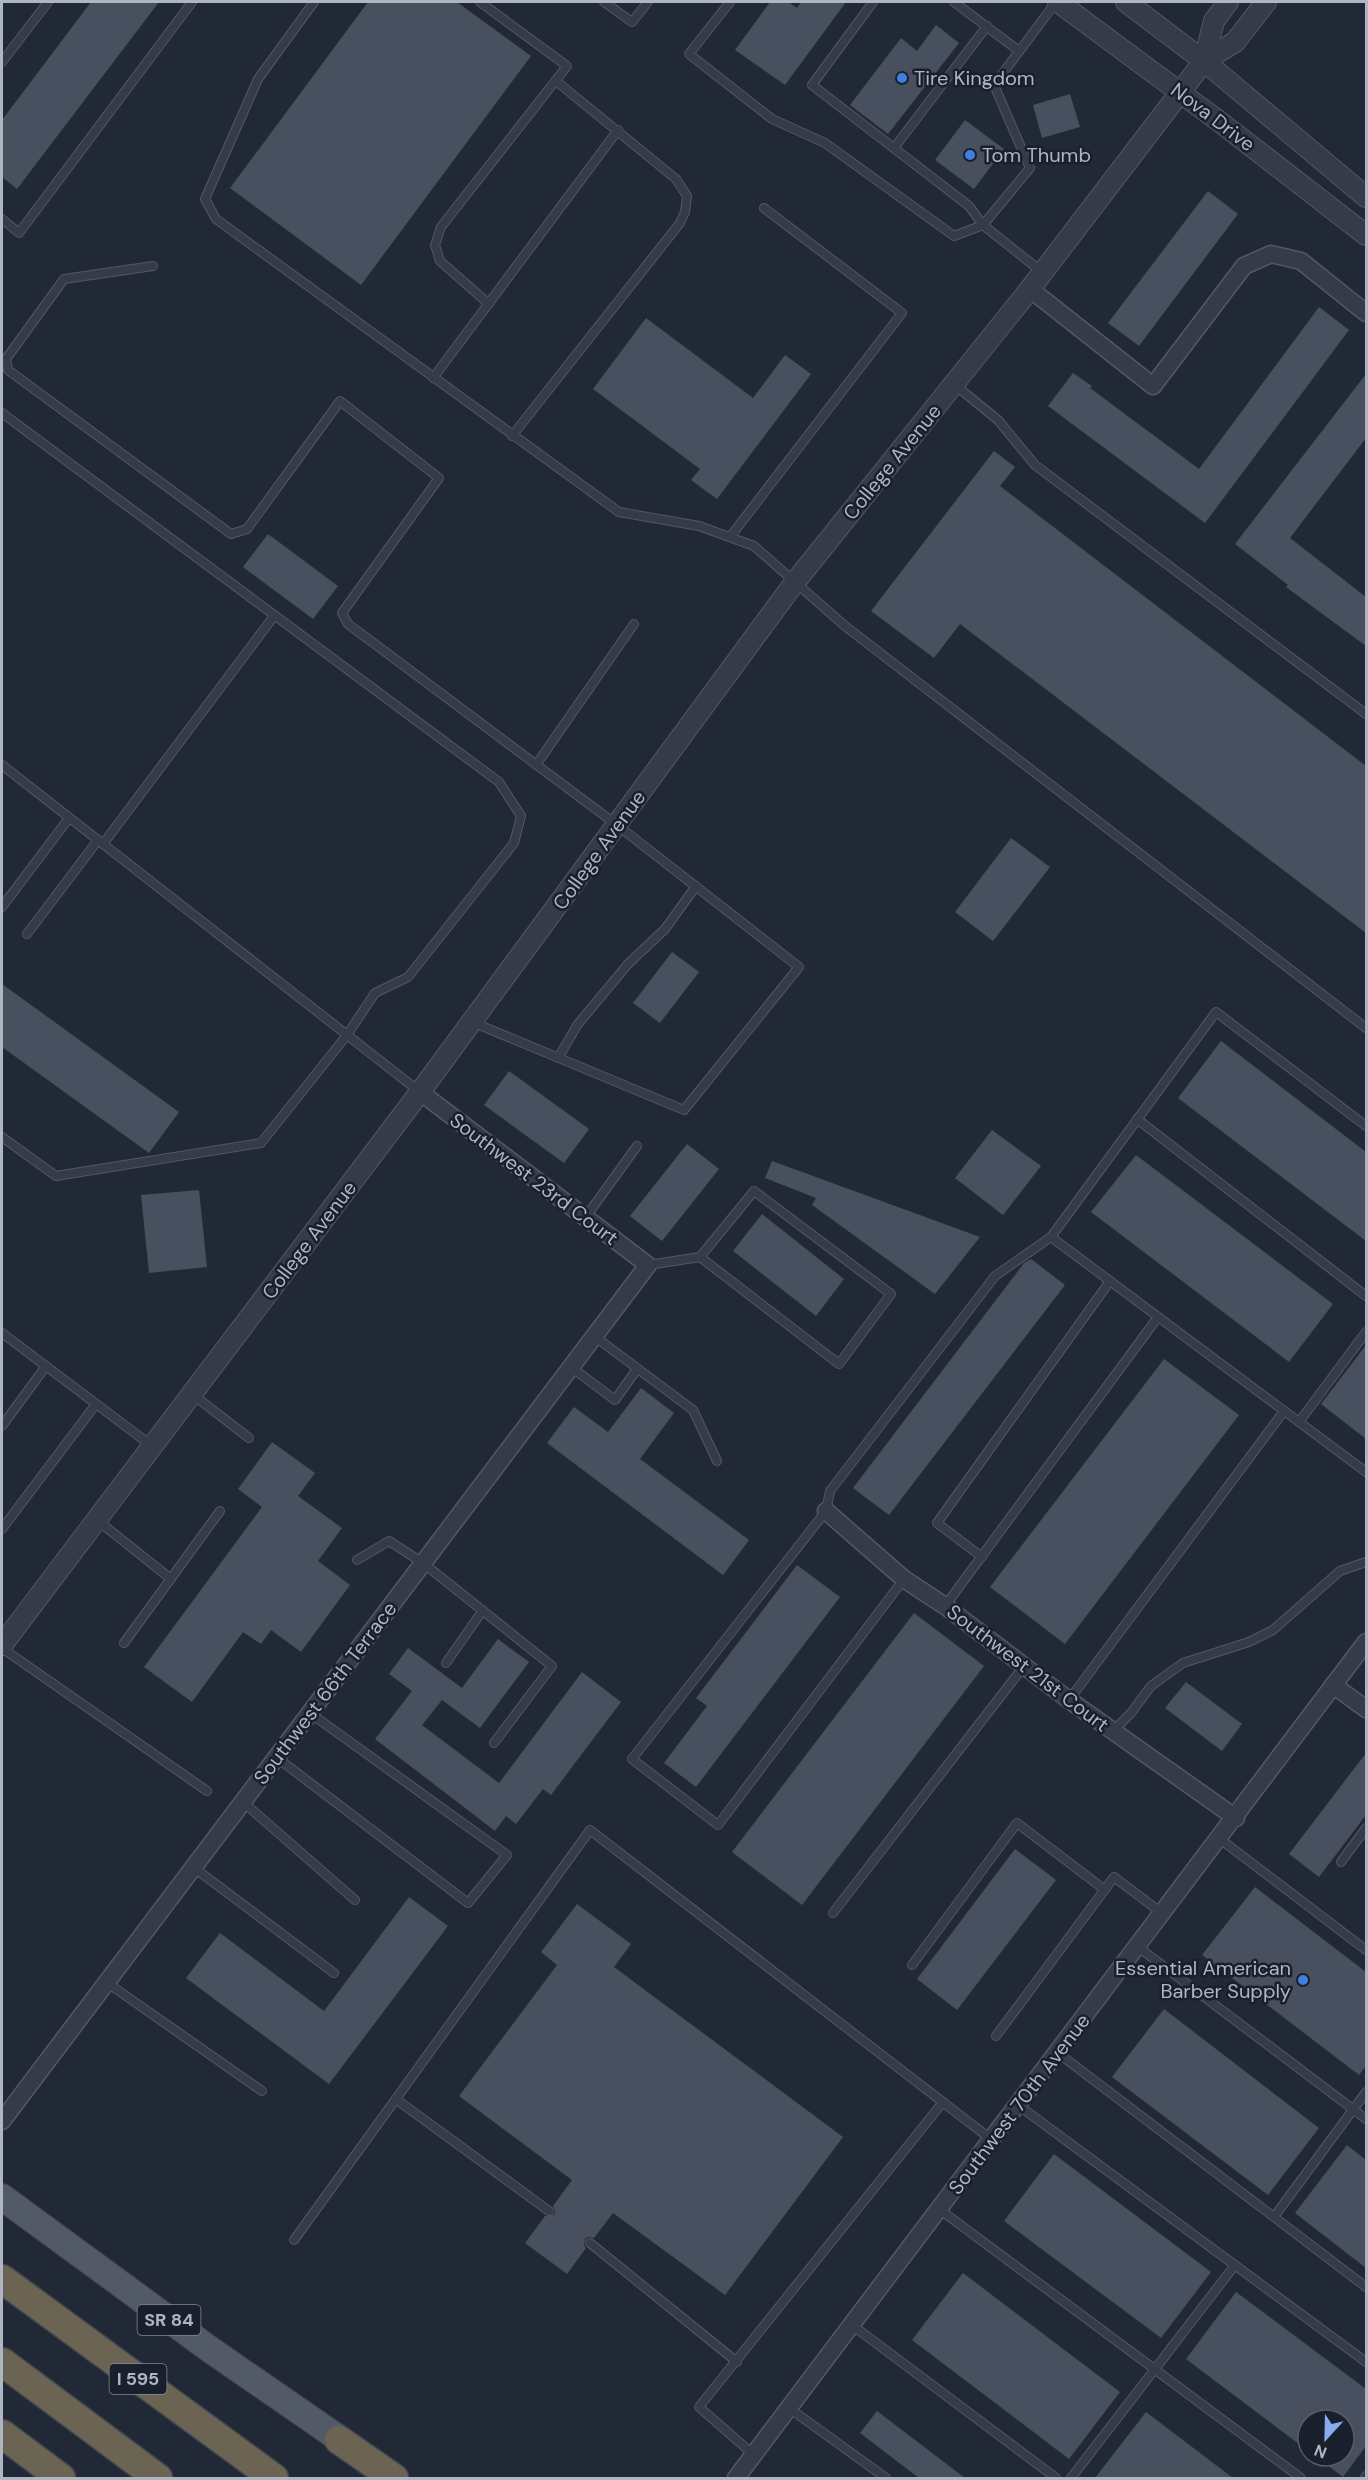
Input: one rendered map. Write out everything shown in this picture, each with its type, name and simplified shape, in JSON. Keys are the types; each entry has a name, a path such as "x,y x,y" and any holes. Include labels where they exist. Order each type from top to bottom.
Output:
{"highway":[{"name":"I 595","path":"2,2279 274,2478"},
{"path":"2,2362 158,2478"},
{"path":"2,2434 62,2478"},
{"path":"339,2440 394,2478"}],"main road":[{"name":"SR 84","path":"2,2197 339,2440 403,2478"}],"street":[{"name":"Nova Drive","path":"1057,2 1181,92 1366,235"},
{"name":"Nova Drive","path":"1126,2 1204,61 1366,197"},
{"name":"College Avenue","path":"1204,61 1214,21 1228,2"},
{"name":"College Avenue","path":"2,1646 420,1092 795,582 1030,289 1204,61 1235,42 1266,2"},
{"path":"1030,289 1153,386 1244,266 1271,254 1301,261 1366,313"},
{"name":"Southwest 23rd Court","path":"420,1092 648,1265"},
{"name":"Southwest 66th Terrace","path":"2,2121 648,1265"},
{"name":"Southwest 21st Court","path":"826,1511 904,1579 945,1606 1069,1701 1236,1818"},
{"name":"Southwest 70th Avenue","path":"736,2478 1236,1818 1366,1642"},
{"path":"1333,1684 1366,1709"}],"lane":[{"path":"2,62 48,2"},
{"path":"2,219 19,233 192,2"},
{"path":"314,2 258,80 205,199 216,219 619,512 699,526 754,546 844,626 1366,1028"},
{"path":"480,2 567,66 441,227 435,245 441,261 489,304"},
{"path":"604,2 632,22 648,2"},
{"path":"730,2 689,54 772,119 825,143 954,236 983,225 1030,168 994,85 1057,2"},
{"path":"873,2 812,85 969,206 983,225 1042,272"},
{"path":"954,2 1019,51"},
{"path":"894,148 987,26"},
{"path":"512,436 680,223 685,212 687,196 676,179 556,81"},
{"path":"433,378 618,130"},
{"path":"730,537 902,313 764,208"},
{"path":"153,266 64,279 6,359 8,369 231,534 247,529 340,400 439,477 342,613 348,624 617,825 799,967 684,1110 472,1022"},
{"path":"954,385 998,420 1035,465 1366,714"},
{"path":"2,413 498,782 521,816 514,843 408,977 375,993 346,1035 261,1143 56,1176 2,1137"},
{"path":"27,934 274,616"},
{"path":"536,765 634,624"},
{"path":"2,765 420,1092"},
{"path":"2,908 69,818"},
{"path":"558,1058 578,1024 628,963 665,929 696,886"},
{"path":"904,1579 718,1825 632,1759 826,1511 830,1491 995,1276 1051,1237 1216,1012 1366,1126"},
{"path":"1137,1119 1366,1296"},
{"path":"585,1218 637,1146"},
{"path":"648,1265 700,1257 754,1191 891,1294 839,1364 700,1257"},
{"path":"1051,1237 1366,1472"},
{"path":"982,1557 937,1523 1110,1281"},
{"path":"945,1606 1158,1317"},
{"path":"1299,1422 1366,1332"},
{"path":"2,1333 152,1446"},
{"path":"594,1336 693,1410 717,1461"},
{"path":"2,1426 46,1366"},
{"path":"571,1366 615,1400 637,1369"},
{"path":"192,1394 249,1438"},
{"path":"2,1529 96,1404"},
{"path":"1069,1701 1284,1411"},
{"path":"124,1643 220,1511"},
{"path":"97,1520 171,1579"},
{"path":"357,1560 389,1541 423,1563 552,1666 494,1743"},
{"path":"1113,1731 1131,1713 1151,1686 1183,1663 1249,1642 1274,1630 1340,1571 1366,1562"},
{"path":"446,1663 483,1610"},
{"path":"2,1646 207,1791"},
{"path":"833,1913 1024,1666"},
{"path":"276,1757 468,1903 507,1855 310,1713"},
{"path":"243,1802 355,1900"},
{"path":"912,1965 1017,1823 1105,1890"},
{"path":"1341,1862 1366,1828"},
{"path":"294,2240 590,1830 992,2140"},
{"path":"1220,1839 1366,1950"},
{"path":"193,1867 334,1974"},
{"path":"996,2036 1114,1876 1163,1914"},
{"path":"1138,1947 1366,2119"},
{"path":"106,1982 262,2091"},
{"path":"1058,2053 1366,2287"},
{"path":"1274,2217 1366,2092"},
{"path":"397,2100 549,2211"},
{"path":"754,2455 699,2407 943,2102"},
{"path":"1018,2105 1366,2362"},
{"path":"939,2209 1301,2478"},
{"path":"590,2243 737,2362"},
{"path":"1071,2478 1235,2265"},
{"path":"852,2325 1056,2478"},
{"path":"789,2408 886,2478"}],"building":[{"path":"91,2 159,2 17,189 2,177 2,120"},
{"path":"368,2 457,2 531,56 361,285 230,188"},
{"path":"770,2 788,2 797,8 801,2 846,2 785,85 735,50"},
{"name":"Tire Kingdom","path":"936,25 959,43 888,134 850,105 901,38 917,51"},
{"name":"Tom Thumb","path":"1070,94 1080,127 1042,138 1033,105"},
{"name":"Tom Thumb","path":"965,120 1004,149 974,189 935,160"},
{"path":"1208,191 1238,214 1139,346 1108,323"},
{"path":"1319,307 1349,330 1205,523 1048,406 1073,373 1199,469"},
{"path":"646,318 753,398 785,355 811,374 717,499 691,480 700,469 593,389"},
{"path":"1366,374 1366,438 1290,538 1366,597 1366,646 1286,587 1288,585 1235,544"},
{"path":"994,451 1015,467 1000,486 1366,766 1366,933 960,624 934,658 871,611"},
{"path":"268,534 338,586 313,619 243,567"},
{"path":"1011,838 1050,867 993,941 955,912"},
{"path":"672,952 699,972 660,1023 633,1003"},
{"path":"2,984 179,1112 149,1153 2,1047"},
{"path":"1221,1041 1366,1152 1366,1241 1178,1098"},
{"path":"509,1071 589,1129 564,1163 484,1105"},
{"path":"992,1130 1041,1166 1003,1215 955,1178"},
{"path":"687,1144 719,1169 662,1241 630,1216"},
{"path":"1136,1155 1333,1304 1289,1362 1091,1212"},
{"path":"772,1161 980,1237 935,1294 812,1205 816,1198 765,1178"},
{"path":"199,1190 207,1267 149,1273 141,1195"},
{"path":"762,1214 844,1279 816,1316 733,1251"},
{"path":"1031,1259 1065,1285 889,1515 853,1488 1024,1263"},
{"path":"1366,1345 1366,1439 1321,1404"},
{"path":"1164,1359 1239,1415 1065,1644 990,1587"},
{"path":"641,1388 674,1413 640,1459 749,1540 723,1575 547,1443 574,1407 608,1432"},
{"path":"272,1442 315,1473 298,1496 342,1528 318,1561 350,1585 301,1652 271,1630 261,1644 243,1632 192,1702 144,1667 262,1507 238,1489"},
{"path":"797,1565 840,1597 696,1787 664,1763 707,1706 696,1698"},
{"path":"914,1613 984,1666 802,1905 732,1852"},
{"path":"498,1639 529,1662 480,1728 442,1700 422,1725 499,1783 582,1672 621,1702 551,1795 543,1789 516,1824 506,1816 495,1831 375,1739 412,1691 389,1674 408,1648 462,1688"},
{"path":"1186,1682 1242,1724 1222,1751 1165,1708"},
{"path":"1366,1753 1366,1815 1319,1877 1289,1854"},
{"path":"1015,1849 1056,1880 957,2010 917,1979"},
{"path":"1255,1887 1366,1972 1366,2066 1359,2075 1202,1955"},
{"path":"409,1897 448,1926 329,2084 186,1978 220,1933 324,2011"},
{"path":"577,1904 631,1944 614,1967 843,2137 725,2295 613,2213 594,2238 585,2239 586,2248 567,2274 525,2243 545,2216 554,2215 553,2206 572,2180 459,2096 557,1965 541,1952"},
{"path":"1164,2009 1319,2128 1268,2195 1112,2077"},
{"path":"1347,2145 1366,2160 1366,2268 1295,2213"},
{"path":"1054,2154 1211,2272 1161,2338 1004,2221"},
{"path":"963,2273 1120,2392 1069,2459 912,2340"},
{"path":"1236,2292 1366,2389 1366,2446 1356,2459 1356,2408 1296,2408 1296,2442 1186,2359"},
{"path":"877,2411 965,2478 919,2478 860,2433"},
{"path":"1146,2412 1233,2478 1095,2478"},
{"path":"1331,2468 1350,2468 1343,2477"}],"place":[{"name":"Tire Kingdom","path":"902,78"},
{"name":"Tom Thumb","path":"970,155"},
{"name":"Essential American Barber Supply","path":"1303,1980"}]}
